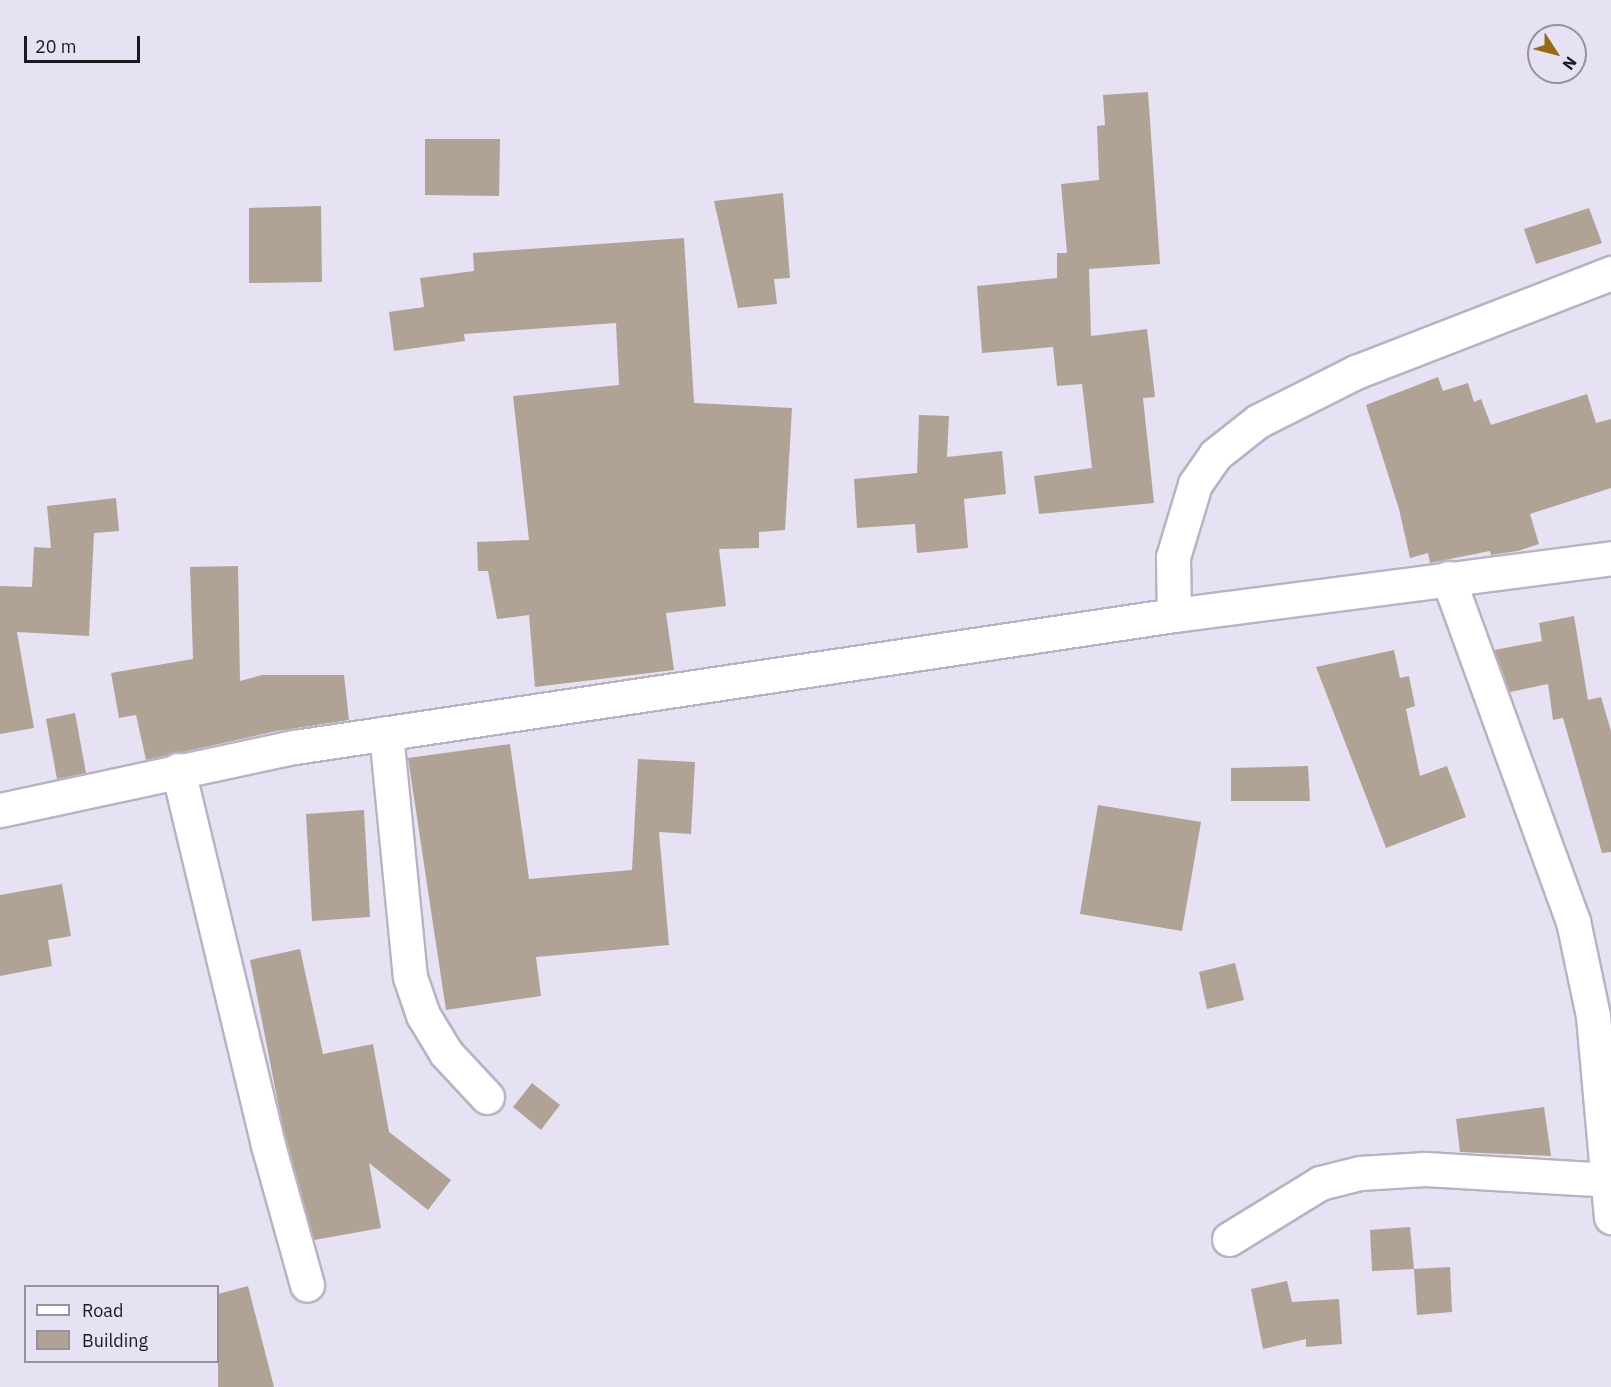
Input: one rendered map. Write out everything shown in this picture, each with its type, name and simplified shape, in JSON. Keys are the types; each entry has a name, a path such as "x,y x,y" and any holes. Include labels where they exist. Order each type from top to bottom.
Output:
{"street":[{"path":"1174,615 1173,557 1196,484 1215,455 1257,421 1356,372 1611,273"},
{"path":"0,810 178,770 386,733 1174,615 1611,558"},
{"path":"1448,578 1573,921 1593,1016 1611,1217"},
{"path":"386,733 410,977 423,1015 446,1053 487,1097"},
{"path":"178,770 268,1145 307,1286"},
{"path":"1229,1239 1320,1184 1360,1173 1425,1169 1609,1180"}],"building":[{"path":"1148,92 1160,264 1089,269 1091,336 1147,329 1155,397 1143,398 1154,503 1039,514 1034,476 1092,468 1082,384 1057,386 1053,347 982,353 977,286 1057,278 1057,253 1067,253 1061,184 1099,180 1097,126 1105,125 1103,95"},
{"path":"425,139 500,139 499,196 425,195"},
{"path":"783,193 790,278 774,279 777,304 738,308 714,201"},
{"path":"321,206 322,282 249,283 249,208"},
{"path":"1589,208 1602,243 1536,264 1524,229"},
{"path":"684,238 694,403 792,408 785,530 759,532 759,548 719,549 726,606 666,613 674,670 535,687 529,615 497,619 488,571 478,571 477,542 529,540 513,396 619,385 616,323 464,334 465,341 394,351 389,312 424,307 420,278 474,271 473,253"},
{"path":"1438,377 1443,391 1468,383 1474,402 1481,399 1491,425 1587,394 1596,423 1611,419 1611,488 1530,514 1539,544 1518,551 1491,555 1490,551 1430,563 1428,553 1410,558 1399,509 1366,405"},
{"path":"919,415 949,416 947,457 1002,451 1006,494 964,499 968,548 917,553 915,524 857,528 854,479 917,473"},
{"path":"116,498 119,531 94,533 89,636 17,632 34,728 0,734 0,586 32,587 34,547 51,548 47,506"},
{"path":"238,566 240,681 262,675 344,675 349,720 277,731 146,760 136,715 119,718 111,673 193,659 190,567"},
{"path":"1574,616 1588,700 1601,697 1611,731 1611,852 1602,853 1563,718 1553,720 1548,684 1510,692 1494,650 1542,641 1539,623"},
{"path":"1394,650 1400,678 1409,676 1415,706 1406,709 1420,776 1447,766 1466,817 1386,848 1316,667"},
{"path":"75,713 86,773 57,779 46,719"},
{"path":"510,744 529,879 632,870 638,759 695,762 691,834 659,832 669,945 536,957 541,996 446,1010 408,758"},
{"path":"1308,766 1310,801 1231,801 1231,768"},
{"path":"1098,805 1201,822 1182,931 1080,914"},
{"path":"364,810 370,917 312,921 306,814"},
{"path":"62,884 71,936 48,940 52,966 0,976 0,895"},
{"path":"300,949 323,1054 373,1044 389,1132 451,1180 428,1210 369,1163 381,1228 314,1240 282,1123 250,960"},
{"path":"1235,963 1244,1000 1207,1009 1199,972"},
{"path":"532,1083 560,1105 541,1130 513,1107"},
{"path":"1544,1107 1551,1156 1460,1152 1456,1119"},
{"path":"1410,1227 1414,1269 1372,1271 1370,1230"},
{"path":"1450,1267 1452,1312 1417,1315 1414,1269"},
{"path":"1287,1281 1292,1302 1339,1299 1342,1344 1306,1347 1306,1339 1263,1349 1251,1289"},
{"path":"248,1286 274,1387 218,1387 219,1294"}]}
